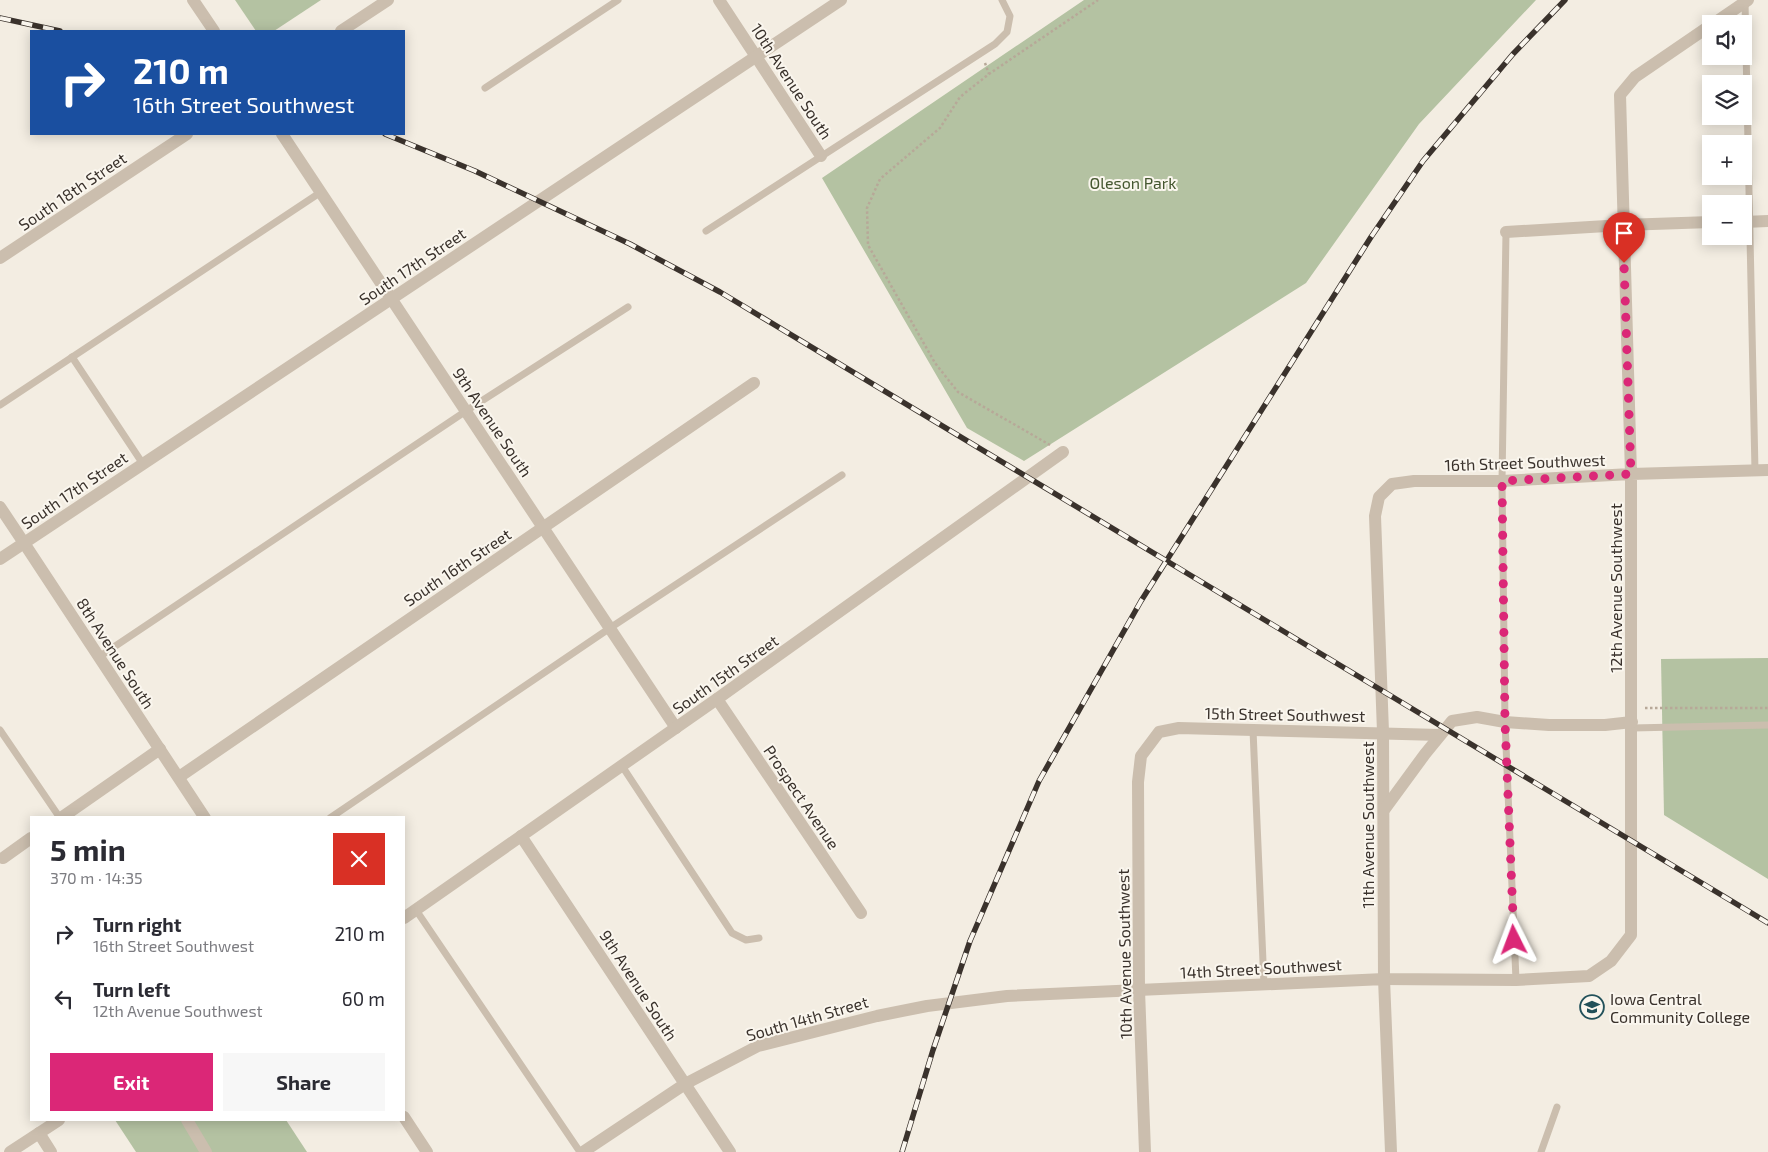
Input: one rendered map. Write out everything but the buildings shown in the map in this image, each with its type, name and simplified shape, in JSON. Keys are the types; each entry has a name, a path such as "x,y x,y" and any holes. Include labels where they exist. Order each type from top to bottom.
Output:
{"street":[{"path":"193,0 213,30"},
{"path":"343,30 388,0"},
{"name":"10th Avenue South","path":"719,0 821,156"},
{"name":"South 17th Street","path":"0,559 842,0"},
{"path":"1726,15 1747,1"},
{"name":"12th Avenue Southwest","path":"1516,980 1589,976 1611,961 1631,935 1631,474 1620,95 1635,76 1702,31"},
{"name":"South 18th Street","path":"0,258 185,135"},
{"name":"9th Avenue South","path":"283,135 676,728"},
{"path":"1752,221 1768,221"},
{"path":"1506,232 1702,222"},
{"name":"South 16th Street","path":"179,777 754,383"},
{"name":"South 15th Street","path":"405,917 676,728 1063,452"},
{"name":"16th Street Southwest","path":"1379,497 1392,484 1414,481 1502,481 1631,474 1762,470"},
{"name":"11th Avenue Southwest","path":"1379,497 1375,516 1383,732 1384,979 1391,1152"},
{"name":"8th Avenue South","path":"0,507 205,816"},
{"name":"Prospect Avenue","path":"717,699 861,913"},
{"path":"1384,810 1440,734 1452,721 1478,716 1505,722 1549,726 1632,725"},
{"name":"15th Street Southwest","path":"1141,756 1159,732 1180,728 1440,734"},
{"path":"64,816 160,749"},
{"name":"10th Avenue Southwest","path":"1141,756 1138,782 1140,990 1145,1152"},
{"name":"9th Avenue South","path":"521,836 730,1152"},
{"path":"3,858 30,839"},
{"name":"14th Street Southwest","path":"1007,996 1384,979 1516,980"},
{"name":"South 14th Street","path":"582,1152 685,1084 758,1046 877,1016 927,1006 1007,996"},
{"path":"405,1119 427,1152"},
{"path":"10,1152 57,1121"},
{"path":"188,1121 206,1152"},
{"path":"39,1133 51,1152"}],"lane":[{"path":"485,88 618,0"},
{"path":"706,231 995,44 1007,32 1010,16 1002,0"},
{"path":"1747,1 1747,195"},
{"path":"0,405 321,192"},
{"path":"1506,232 1502,481 1505,722 1516,980"},
{"path":"1748,245 1762,470"},
{"path":"99,657 466,411 628,308"},
{"path":"72,357 144,464"},
{"path":"333,816 610,628 842,475"},
{"path":"1632,725 1768,725"},
{"path":"0,730 60,816"},
{"path":"1253,730 1264,985"},
{"path":"622,766 732,933 746,940 759,938"},
{"path":"416,910 582,1152"},
{"path":"1541,1152 1557,1107"}],"path":[{"path":"1063,452 958,392 935,363 868,245 867,208 880,179 940,128 960,97 989,74 1098,0"},
{"path":"1632,708 1768,708"}],"green space":[{"path":"235,0 321,0 276,30 255,30"},
{"name":"Oleson Park","path":"1084,0 1536,0 1419,124 1306,283 1024,461 967,428 822,178"},
{"path":"1768,658 1768,879 1664,815 1661,659"},
{"path":"116,1121 287,1121 307,1152 136,1152"}],"railway":[{"path":"902,1152 933,1050 970,941 1039,781 1141,601 1371,237 1423,161 1513,54 1565,0"},
{"path":"0,18 55,30"},
{"path":"387,135 475,171 630,244 720,292 1768,923"}],"place":[{"name":"Iowa Central Community College","path":"1592,1007"}],"route":[{"path":"1514,940 1505,722 1502,481 1631,474 1624,263"}]}
